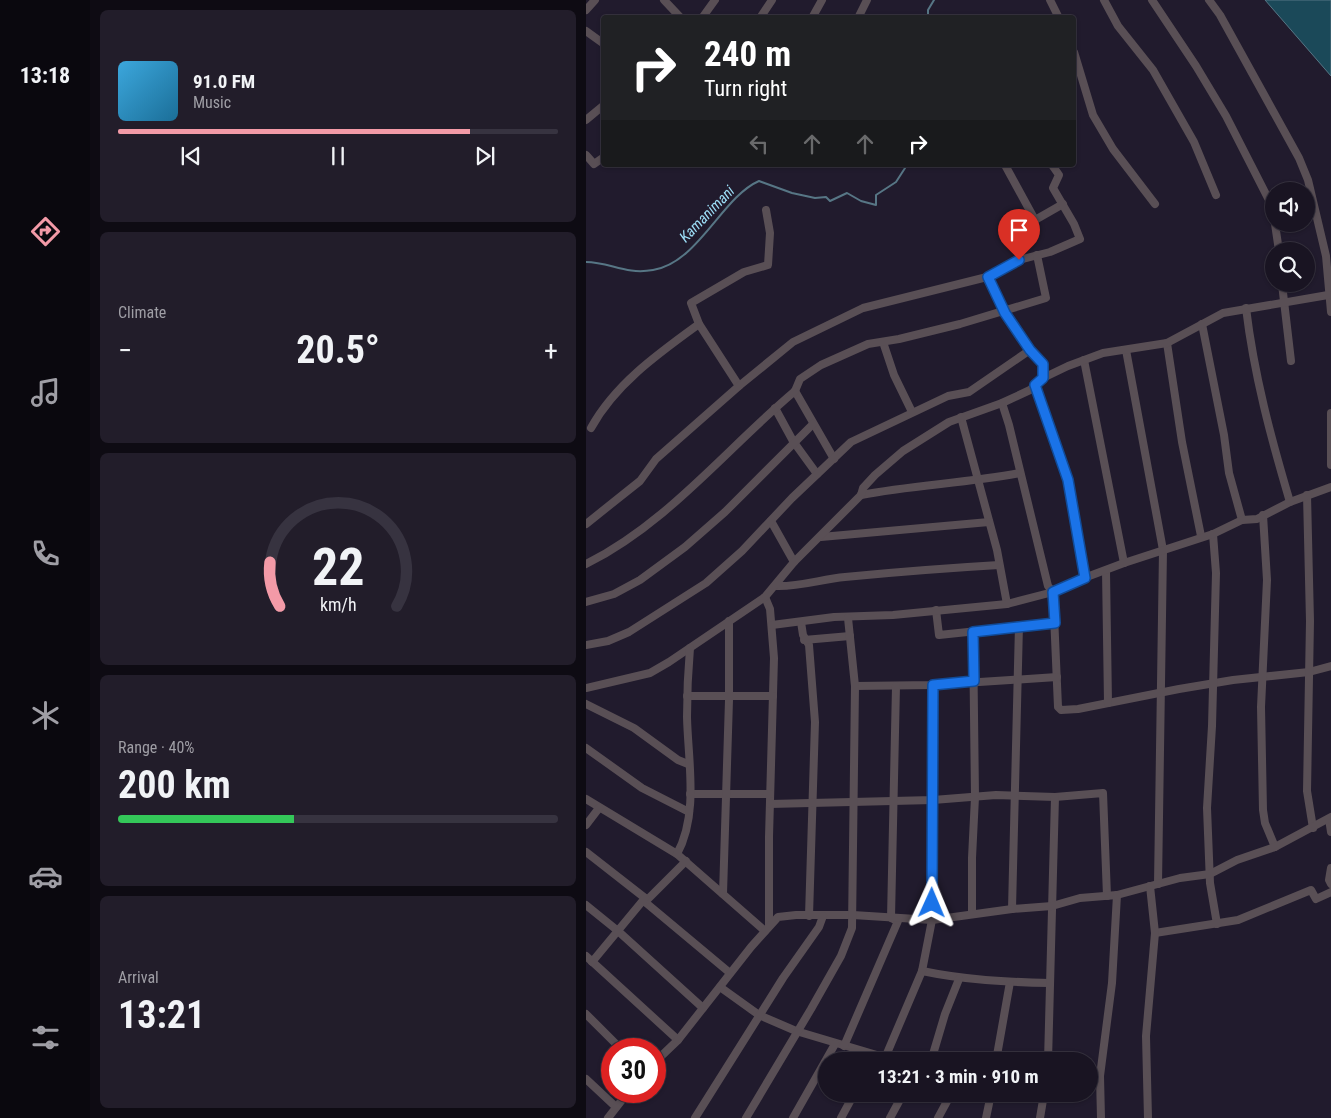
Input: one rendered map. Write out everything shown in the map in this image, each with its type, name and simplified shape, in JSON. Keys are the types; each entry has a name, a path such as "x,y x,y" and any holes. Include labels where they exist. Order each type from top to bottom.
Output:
{"street":[{"path":"586,10 595,0"},
{"path":"664,0 678,15"},
{"path":"704,15 715,0"},
{"path":"762,15 772,0"},
{"path":"814,15 822,0"},
{"path":"860,15 867,0"},
{"path":"1050,0 1058,15"},
{"path":"1104,0 1118,26 1153,70 1194,142 1216,195"},
{"path":"1152,0 1196,66 1226,116 1265,192"},
{"path":"1208,0 1220,15 1299,158 1319,222 1326,256 1331,312"},
{"path":"586,30 601,42"},
{"path":"1076,59 1093,115 1113,149 1155,204"},
{"path":"586,120 601,108"},
{"path":"586,155 594,164 601,159"},
{"path":"1006,167 1035,220 1063,204"},
{"path":"586,524 640,481 656,459 739,386 793,342 863,308 988,277 1019,260 1080,240 1063,204 1053,188 1059,175 1053,167"},
{"path":"739,386 699,324 690,303 744,272 768,265 770,233 766,210"},
{"path":"586,564 614,550 682,498 795,391 800,379 821,365 868,344 960,324 1046,298 1036,255"},
{"path":"988,277 1004,310 1030,350 1043,364 1043,378"},
{"path":"1284,292 1292,361"},
{"path":"586,688 650,673 670,662 765,597 794,562 821,537 860,495 863,488 875,475 903,451 949,422 1002,403 1030,390 1043,378 1084,360 1104,353 1168,343 1223,313 1328,295"},
{"path":"1246,308 1260,394 1290,502"},
{"path":"591,428 600,412 625,384 659,352 699,324"},
{"path":"1202,324 1224,435 1229,473 1242,520"},
{"path":"883,342 894,375 912,412"},
{"path":"1168,343 1182,442 1201,536"},
{"path":"586,645 608,641 629,632 668,609 706,583 742,551 851,442 948,396 970,392 1030,350"},
{"path":"1126,350 1163,550 1161,694 1154,885 1155,933 1146,1036 1148,1118"},
{"path":"1084,360 1124,563"},
{"path":"1035,385 1068,480 1085,578"},
{"path":"795,391 834,459"},
{"path":"1002,403 1048,586 1053,592 1060,710 1212,685 1309,672 1331,666"},
{"path":"775,408 793,442 817,474"},
{"path":"1331,413 1331,465"},
{"path":"961,417 1000,565 1008,604"},
{"path":"586,602 614,594 631,585 685,547 725,512 813,424"},
{"path":"860,495 888,490 978,481 1020,472"},
{"path":"772,625 834,617 848,618 1008,604 1053,592 1124,563 1201,536 1214,534 1242,520 1251,521 1290,502 1331,487"},
{"path":"1307,495 1309,672 1306,792 1313,828"},
{"path":"1263,515 1267,580 1261,707 1263,810 1265,823 1275,847"},
{"path":"771,522 794,562"},
{"path":"821,537 989,522"},
{"path":"1214,534 1216,573 1212,726 1207,808 1210,883 1217,924"},
{"path":"776,586 789,586 820,580 890,572 1000,565"},
{"path":"1106,571 1108,703"},
{"path":"765,597 770,609 772,625 773,696 767,928"},
{"path":"936,610 939,635 1019,625 1055,623"},
{"path":"746,1118 841,956 852,928 855,686 848,618"},
{"path":"723,894 727,793 729,621"},
{"path":"801,622 804,640 809,645 815,722 814,804 809,916"},
{"path":"1012,909 1019,625"},
{"path":"972,914 975,797 973,632"},
{"path":"804,640 850,636"},
{"path":"677,854 684,840 689,812 687,696 690,648"},
{"path":"855,686 933,685 1057,677"},
{"path":"888,1052 922,971 932,920 933,685"},
{"path":"891,918 896,686"},
{"path":"687,696 773,696"},
{"path":"586,704 634,728 678,760 688,764"},
{"path":"586,748 642,788 689,812"},
{"path":"770,804 1103,793 1107,896"},
{"path":"690,794 770,794"},
{"path":"1048,1052 1055,796"},
{"path":"586,799 677,854 723,894 767,928"},
{"path":"586,825 600,808"},
{"path":"666,1051 678,1040 767,928 778,918 853,916 932,920 1012,909 1052,906 1080,898 1117,895 1180,878 1210,874 1237,860 1275,847 1330,818 1331,832"},
{"path":"586,852 730,973"},
{"path":"678,1040 589,959 645,900 686,861"},
{"path":"1331,868 1329,880 1331,884"},
{"path":"1155,933 1238,920 1311,890 1316,899 1331,892"},
{"path":"1100,1118 1100,1076 1112,983 1117,895"},
{"path":"586,905 618,930 703,1008"},
{"path":"695,1118 758,1015 819,927 822,916"},
{"path":"844,1046 897,926 898,921 891,918"},
{"path":"922,971 959,979 1050,983"},
{"path":"934,1052 945,1014 959,979"},
{"path":"998,1052 1010,982"},
{"path":"720,987 758,1015 796,1032 858,1052"},
{"path":"586,1014 610,1038"},
{"path":"793,1118 835,1044"},
{"path":"586,1079 616,1107"},
{"path":"841,1118 850,1102"},
{"path":"890,1118 899,1102"},
{"path":"938,1118 947,1102"},
{"path":"986,1118 989,1102"},
{"path":"1040,1118 1043,1102"},
{"path":"608,1118 619,1103"}],"water":[{"path":"1265,0 1331,0 1331,76"}],"waterway":[{"name":"Kamanimani","path":"928,15 928,10 934,0"},
{"name":"Kamanimani","path":"586,262 634,271 653,270 669,265 697,243 733,201 746,189 759,181 792,193 815,198 826,197 830,201 847,193 861,201 876,205 876,195 896,182 906,167"}],"route":[{"path":"932,903 934,800 933,685 974,681 973,632 1019,625 1055,623 1053,592 1085,578 1068,480 1035,385 1043,378 1045,370 1043,364 1030,350 1005,313 988,277 1019,260"}]}
